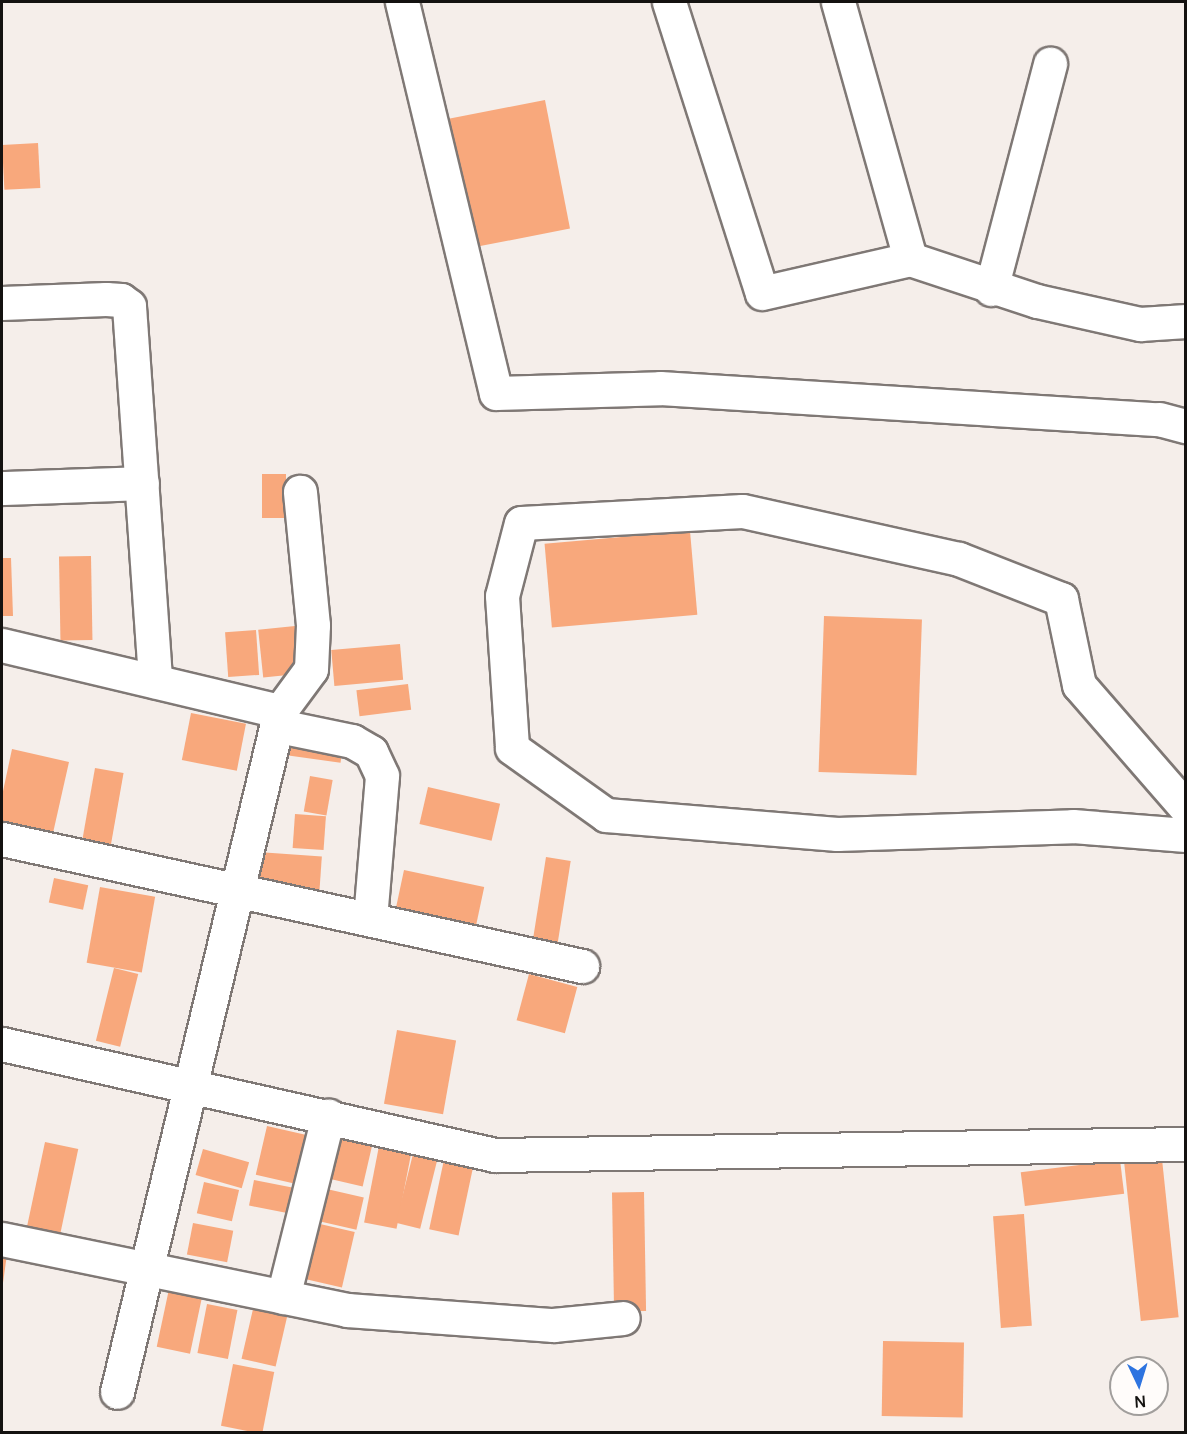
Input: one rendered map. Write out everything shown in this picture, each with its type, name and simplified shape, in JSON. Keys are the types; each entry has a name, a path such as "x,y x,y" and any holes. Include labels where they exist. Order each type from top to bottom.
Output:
{"street":[{"path":"402,2 496,393 660,388 1159,419 1185,426"},
{"path":"669,2 762,293 910,259 991,289 1140,324 1185,321"},
{"path":"838,2 910,259"},
{"path":"991,289 1050,64"},
{"path":"2,303 106,299 122,300 129,306 155,681"},
{"path":"2,488 142,483"},
{"path":"117,1392 149,1270 279,719 311,669 313,625 300,492"},
{"path":"1185,808 1079,685 1061,599 959,559 742,511 521,523 502,596 512,748 606,815 837,834 1073,826 1185,836"},
{"path":"2,645 155,681 352,741 371,752 382,776 370,918"},
{"path":"2,839 238,888 582,966"},
{"path":"2,1044 495,1155 1185,1144"},
{"path":"284,1297 328,1116"},
{"path":"2,1239 348,1310 553,1325 623,1318"}],"building":[{"path":"545,100 570,229 470,248 445,119"},
{"path":"38,143 40,188 4,190 2,145"},
{"path":"262,474 286,474 286,518 262,518"},
{"path":"690,531 697,615 552,627 545,544"},
{"path":"91,556 92,640 60,641 59,557"},
{"path":"2,558 11,558 13,616 2,616"},
{"path":"824,616 922,619 916,775 819,772"},
{"path":"295,626 300,674 263,678 258,630"},
{"path":"256,630 259,675 228,677 225,632"},
{"path":"400,644 403,680 334,686 331,650"},
{"path":"408,684 411,710 360,716 356,690"},
{"path":"191,713 246,724 237,771 182,760"},
{"path":"286,734 343,742 341,763 283,755"},
{"path":"12,749 69,762 53,833 2,823 2,796"},
{"path":"95,768 124,773 110,851 81,846"},
{"path":"310,776 333,780 326,815 304,811"},
{"path":"428,787 500,804 492,841 419,824"},
{"path":"295,814 326,816 324,850 293,848"},
{"path":"258,852 322,856 319,891 256,887"},
{"path":"546,857 571,861 557,946 533,942"},
{"path":"404,870 484,887 474,935 394,918"},
{"path":"54,878 88,885 83,910 49,902"},
{"path":"100,887 155,897 142,973 87,963"},
{"path":"114,968 138,974 120,1047 96,1041"},
{"path":"529,974 577,987 565,1033 517,1020"},
{"path":"397,1030 456,1040 443,1114 384,1104"},
{"path":"267,1126 311,1136 300,1185 256,1175"},
{"path":"332,1128 374,1138 363,1186 321,1177"},
{"path":"45,1142 78,1149 60,1235 27,1228"},
{"path":"379,1146 411,1152 397,1229 364,1223"},
{"path":"203,1149 249,1162 242,1188 196,1175"},
{"path":"414,1150 438,1156 420,1229 396,1223"},
{"path":"445,1155 474,1161 459,1236 429,1229"},
{"path":"1162,1159 1179,1317 1141,1321 1124,1163"},
{"path":"1120,1160 1124,1194 1025,1206 1021,1172"},
{"path":"254,1180 297,1188 292,1214 249,1206"},
{"path":"204,1182 239,1190 232,1221 197,1213"},
{"path":"318,1187 364,1198 356,1230 311,1219"},
{"path":"644,1192 646,1311 614,1312 612,1193"},
{"path":"1024,1214 1032,1326 1001,1328 993,1216"},
{"path":"307,1221 355,1232 342,1288 294,1277"},
{"path":"193,1223 233,1231 227,1262 187,1254"},
{"path":"2,1246 8,1247 3,1283 2,1282"},
{"path":"169,1289 202,1296 190,1354 157,1347"},
{"path":"207,1304 237,1310 228,1359 197,1353"},
{"path":"253,1309 287,1317 276,1367 242,1359"},
{"path":"883,1341 964,1342 963,1417 882,1416"},
{"path":"233,1364 274,1372 263,1432 221,1426"}]}
